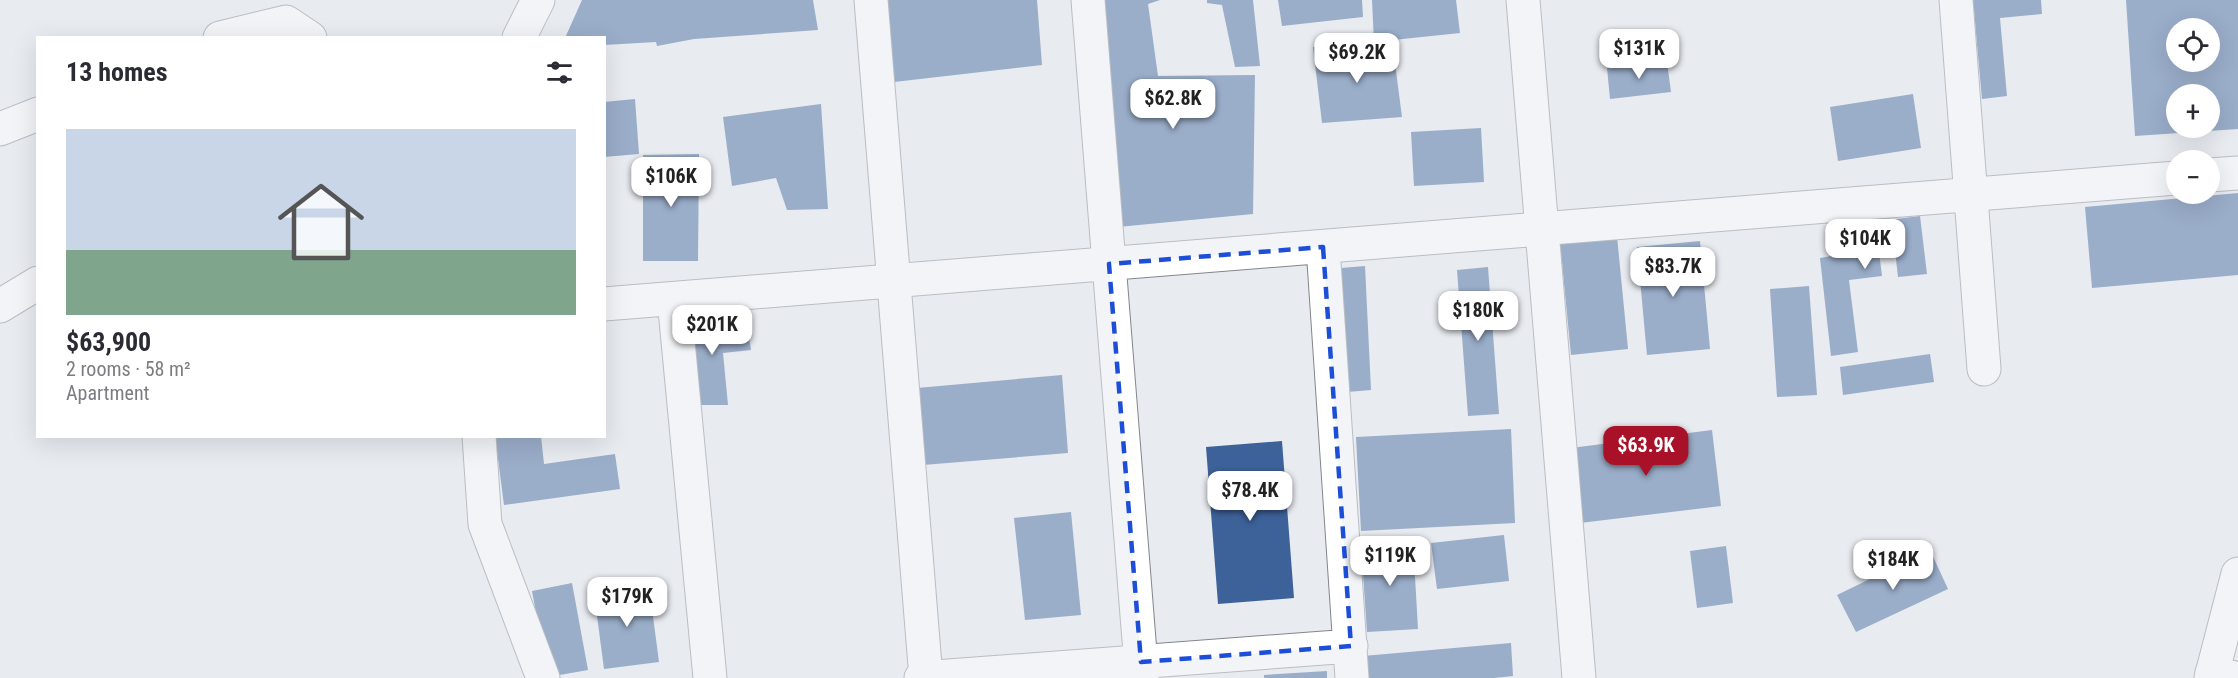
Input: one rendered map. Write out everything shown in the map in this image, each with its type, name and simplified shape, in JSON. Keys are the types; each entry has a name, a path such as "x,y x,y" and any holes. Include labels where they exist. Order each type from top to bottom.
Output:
{"street":[{"path":"520,36 538,0"},
{"path":"871,0 926,678"},
{"path":"1088,0 1141,670"},
{"path":"1523,0 1579,678"},
{"path":"1956,0 1984,369"},
{"path":"228,36 286,22 307,36"},
{"path":"0,129 36,115"},
{"path":"2220,174 2238,173"},
{"path":"606,304 2166,179"},
{"path":"1323,247 1353,678"},
{"path":"0,306 36,284"},
{"path":"674,298 710,678"},
{"path":"479,438 485,524 543,678"},
{"path":"2219,676 2238,574"},
{"path":"921,678 1141,670 1352,646"}],"highlighted area":[{"path":"1323,247 1351,646 1141,662 1109,264"}],"building":[{"path":"582,0 813,0 818,30 694,39 657,46 656,42 606,45 606,36 566,36"},
{"path":"887,0 1037,0 1042,65 894,82"},
{"path":"1098,0 1160,0 1148,4 1158,76 1255,75 1253,214 1118,227"},
{"path":"1207,0 1253,0 1260,66 1235,67 1222,5 1207,3"},
{"path":"1278,0 1362,0 1363,17 1282,26"},
{"path":"1372,0 1456,0 1460,33 1374,42"},
{"path":"1973,0 2041,0 2042,14 2000,18 2007,96 1982,99"},
{"path":"2126,0 2238,0 2238,129 2220,130 2220,84 2166,84 2166,134 2135,136"},
{"path":"1313,47 1393,48 1402,117 1322,123"},
{"path":"1667,62 1671,92 1610,99 1607,68"},
{"path":"1913,94 1921,148 1838,161 1830,107"},
{"path":"635,99 639,154 606,157 606,102"},
{"path":"821,104 828,209 787,210 776,178 732,186 723,117"},
{"path":"1481,128 1484,182 1414,186 1411,132"},
{"path":"699,154 698,261 643,261 643,155"},
{"path":"2238,193 2238,275 2092,288 2085,207 2166,200 2166,204 2220,204 2220,195"},
{"path":"1920,216 1927,274 1898,277 1894,242 1878,244 1882,276 1849,280 1858,352 1831,356 1820,258 1837,255 1833,227"},
{"path":"1617,236 1628,349 1571,355 1560,242"},
{"path":"1700,241 1710,349 1647,355 1637,247"},
{"path":"1365,266 1371,390 1347,392 1341,268"},
{"path":"1488,267 1499,414 1468,416 1457,270"},
{"path":"1809,286 1817,395 1777,397 1770,289"},
{"path":"746,318 751,350 723,353 728,405 697,405 677,324"},
{"path":"1930,354 1934,382 1843,395 1840,367"},
{"path":"1062,375 1068,453 923,465 917,388"},
{"path":"1511,429 1515,523 1361,531 1356,437"},
{"path":"1712,430 1721,506 1580,523 1571,448"},
{"path":"495,438 541,438 544,464 615,454 620,489 504,505"},
{"path":"1282,441 1294,598 1218,604 1206,447"},
{"path":"1071,512 1081,615 1025,620 1014,518"},
{"path":"1504,535 1509,581 1437,589 1431,543"},
{"path":"1413,542 1418,629 1367,632 1361,545"},
{"path":"1726,546 1733,603 1697,608 1690,551"},
{"path":"1930,550 1948,589 1856,632 1837,595"},
{"path":"572,583 588,670 548,677 532,591"},
{"path":"649,586 659,662 604,669 594,593"},
{"path":"1511,643 1513,676 1365,678 1363,656"},
{"path":"1327,671 1327,678 1264,678 1264,675"}]}
